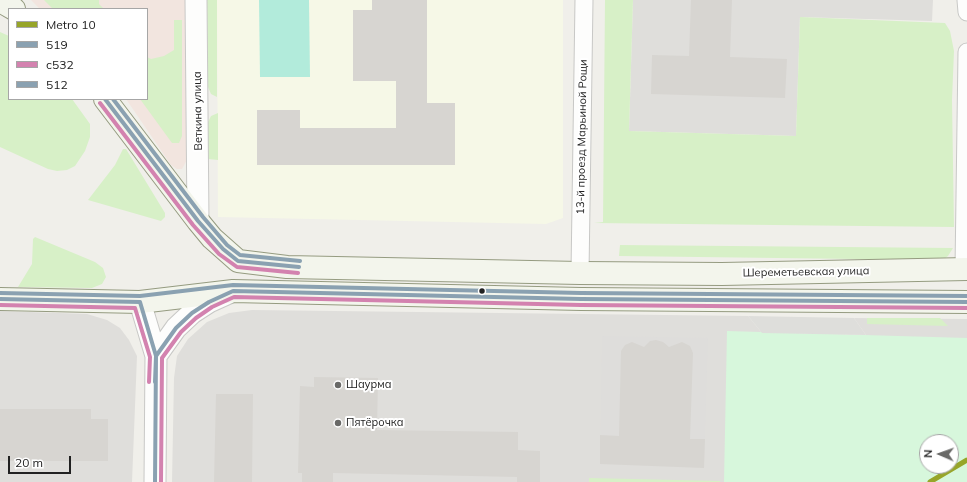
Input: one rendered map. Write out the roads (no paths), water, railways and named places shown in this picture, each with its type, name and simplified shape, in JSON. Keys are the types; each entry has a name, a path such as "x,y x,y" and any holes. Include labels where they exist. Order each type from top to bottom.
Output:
{"main road":[{"path":"0,1 12,8"},
{"path":"106,100 198,221"},
{"name":"Шереметьевская улица","path":"198,221 212,238 238,261 287,267 580,273 722,274 966,269"},
{"path":"0,299 140,302 233,291 558,298 967,302"}],"street":[{"name":"Веткина улица","path":"196,0 198,221"},
{"name":"13-й проезд Марьиной Рощи","path":"580,273 584,0"},
{"path":"966,0 967,12"},
{"path":"966,269 967,52"},
{"path":"156,356 176,328 192,313 209,302 233,291"},
{"path":"140,302 156,356 155,482"}],"metro line":[{"name":"10","path":"930,482 967,460"}],"place":[{"name":"Шаурма","path":"338,385"},
{"name":"Пятёрочка","path":"338,423"}]}
